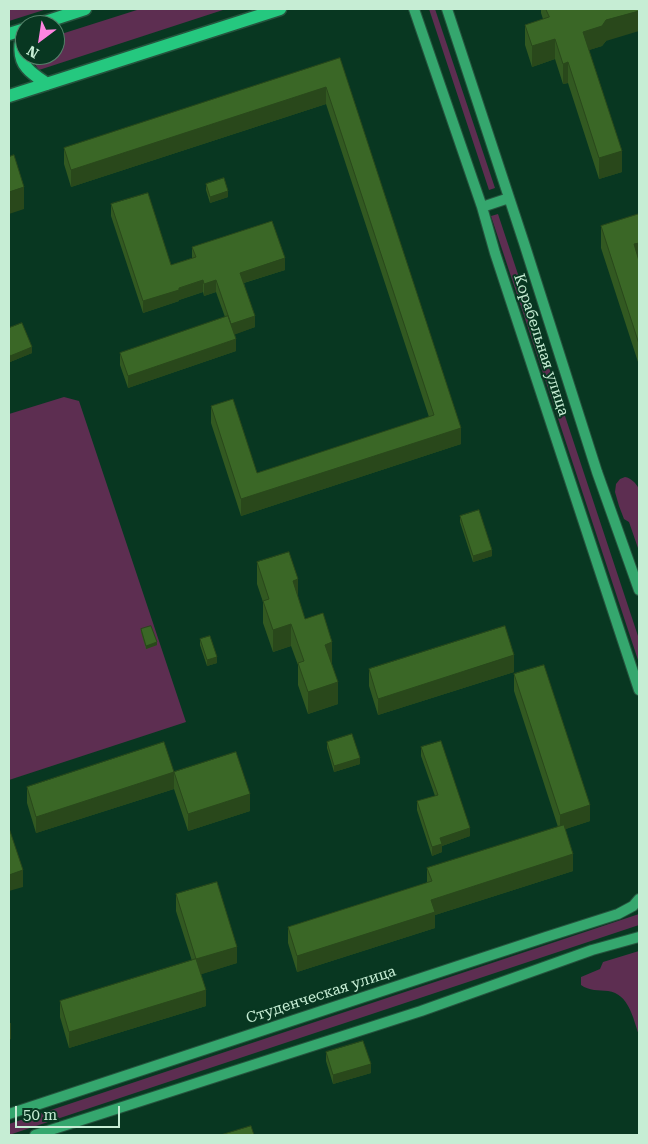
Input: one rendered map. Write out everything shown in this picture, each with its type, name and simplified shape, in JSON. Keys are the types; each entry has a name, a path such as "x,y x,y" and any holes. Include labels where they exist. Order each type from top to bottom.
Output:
{"main road":[{"path":"65,16 85,9"},
{"path":"9,96 280,9"},
{"name":"Корабельная улица","path":"414,9 482,207 495,253 639,690"},
{"name":"Корабельная улица","path":"447,9 597,472 639,590"},
{"path":"24,65 46,84"},
{"path":"482,207 509,198"},
{"name":"Студенческая улица","path":"9,1114 618,914 633,906 639,900"},
{"path":"35,1135 421,1010 592,950 639,937"}],"shaded area":[{"path":"9,9 47,9 28,15 15,15 15,19 9,21"},
{"path":"140,9 226,9 65,62 65,33"},
{"path":"429,9 435,9 495,188 489,190"},
{"path":"36,65 54,65 39,70"},
{"path":"498,214 639,639 639,663 491,216"},
{"path":"64,397 79,401 186,722 9,780 9,414"},
{"path":"625,477 633,481 639,489 639,551 629,522 624,519 615,492 616,484"},
{"path":"639,914 639,925 9,1135 9,1124"},
{"path":"639,951 639,1035 632,1014 621,997 608,991 584,987 581,985 581,977 600,969 603,962"}],"building":[{"path":"546,9 639,9 639,11 606,20 602,26 583,32 622,151 599,158 568,62 563,64 555,39 532,46 525,25 549,17"},
{"path":"340,58 461,428 241,499 211,406 233,399 257,473 434,415 326,87 71,170 64,148"},
{"path":"14,155 24,187 9,192 9,157"},
{"path":"224,178 228,191 210,197 206,184"},
{"path":"148,193 171,265 196,257 192,247 272,221 285,258 240,273 255,316 231,324 216,280 204,284 203,280 179,288 179,290 143,301 111,204"},
{"path":"639,214 639,243 634,244 639,261 639,344 601,226"},
{"path":"228,316 236,339 128,376 120,353"},
{"path":"22,323 32,347 10,356 9,328"},
{"path":"479,510 492,550 473,556 460,516"},
{"path":"289,552 298,579 293,581 305,619 323,613 332,642 325,645 338,682 308,692 298,663 304,661 291,624 273,630 263,601 269,599 257,562"},
{"path":"151,626 157,642 146,646 141,629"},
{"path":"505,626 514,655 378,699 369,669"},
{"path":"210,636 217,657 207,660 200,639"},
{"path":"544,665 590,805 560,815 514,674"},
{"path":"352,734 360,758 334,766 327,742"},
{"path":"441,741 470,828 440,838 442,844 432,847 417,801 438,795 421,747"},
{"path":"164,742 174,772 36,817 27,787"},
{"path":"236,752 250,794 188,814 174,772"},
{"path":"564,825 573,854 431,900 435,912 297,956 288,927 432,881 427,868"},
{"path":"9,828 23,870 9,875"},
{"path":"217,882 237,947 196,959 176,894"},
{"path":"196,959 206,990 69,1032 60,1001"},
{"path":"363,1041 371,1064 333,1075 326,1052"},
{"path":"251,1126 254,1135 221,1135"}]}
